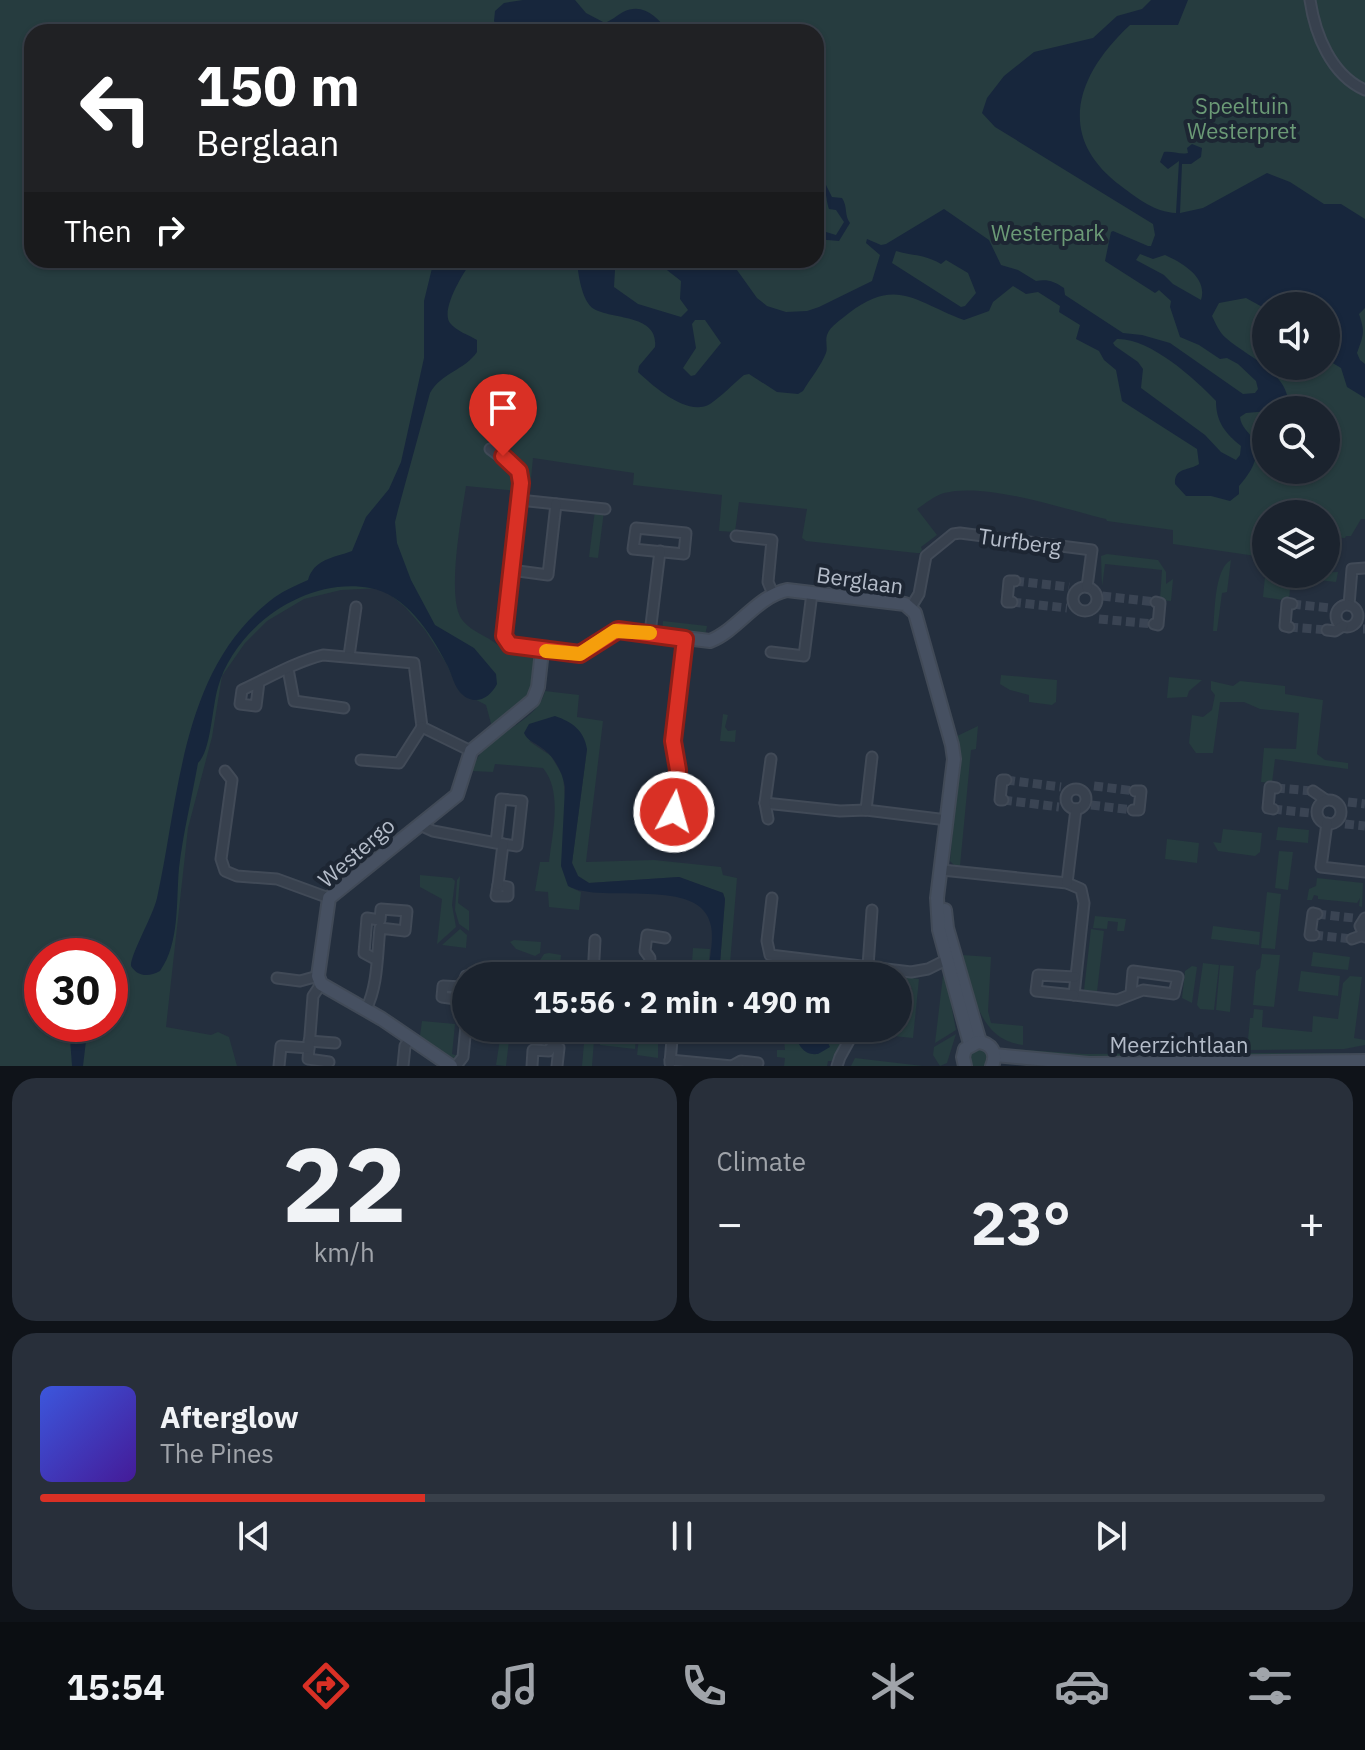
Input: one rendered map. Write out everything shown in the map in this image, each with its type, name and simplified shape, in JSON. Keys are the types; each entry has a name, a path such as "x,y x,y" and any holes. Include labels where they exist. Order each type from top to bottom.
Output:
{"street":[{"path":"1310,0 1322,43 1346,78 1365,90"},
{"path":"490,449 519,471 519,500 504,636 506,641 519,648 580,654 615,631 710,641 721,637 773,594 768,582 772,540 736,536"},
{"path":"519,500 605,509"},
{"path":"511,570 548,575 556,504"},
{"path":"636,528 686,533 684,554 660,551 633,549 636,528"},
{"name":"Turfberg","path":"911,607 919,594 926,556 953,534 960,533 1092,550 1073,601 1084,610"},
{"path":"650,633 660,551"},
{"path":"1363,629 1348,626 1336,618 1343,607 1352,569 1365,568"},
{"name":"Turfberg","path":"1012,602 1007,602 1009,581 1015,581"},
{"path":"1078,588 1099,596 1095,606 1084,610"},
{"name":"Berglaan","path":"773,594 787,590 905,604 915,613 954,759 937,898 939,930 951,958 975,1043"},
{"path":"771,652 804,656 812,593"},
{"path":"1154,624 1158,625 1160,603 1156,602"},
{"path":"1289,627 1285,626 1287,603 1292,604"},
{"path":"349,656 356,607"},
{"path":"1343,607 1365,608"},
{"path":"1327,630 1335,631 1348,626 1358,617 1343,607"},
{"path":"1067,608 1084,610 1098,618"},
{"path":"685,639 673,741 678,770 674,812 691,815"},
{"path":"422,727 471,751 533,700 538,687 542,651"},
{"path":"259,682 323,655 414,663 422,727 399,763 361,760"},
{"path":"288,669 294,701 344,708"},
{"name":"Westergo","path":"320,980 329,898 457,795 471,751"},
{"path":"866,810 872,757"},
{"path":"768,819 765,803 771,759"},
{"path":"225,771 232,780 221,859 225,871 237,876 277,879 329,898"},
{"path":"1003,800 1000,800 1002,780 1006,780"},
{"path":"1077,804 1094,786"},
{"path":"1273,809 1268,808 1270,787 1276,788"},
{"path":"1065,789 1075,789 1077,804 1067,883"},
{"path":"1133,810 1139,810 1141,791 1135,791"},
{"path":"1313,791 1331,801 1340,812 1331,823 1321,867 1365,872"},
{"path":"420,825 433,831 499,844 517,846 522,801 501,799 499,844 498,885"},
{"path":"1345,824 1321,820 1314,813 1320,804 1348,802"},
{"path":"765,803 840,811 866,810 947,820"},
{"path":"942,870 1067,883 1081,889 1083,896 1074,995"},
{"path":"772,898 767,941 770,955 812,962"},
{"path":"867,962 872,910"},
{"path":"1314,935 1310,935 1313,913 1317,914"},
{"path":"366,1009 372,998 377,960 380,924 367,918 364,953 377,960"},
{"path":"1352,939 1364,936 1361,919"},
{"path":"650,962 645,951 647,935 665,938"},
{"path":"594,962 595,940"},
{"path":"912,972 928,969 951,958"},
{"path":"1075,977 1038,975 1036,991 1117,1000 1143,990 1176,994 1178,977 1133,971 1131,993"},
{"path":"277,978 320,980 454,1066 463,1057 464,1042"},
{"path":"320,980 313,996 308,1059 329,1062"},
{"path":"403,1066 405,1046 411,1038"},
{"path":"672,1042 670,1063 732,1066 741,1061 758,1063"},
{"path":"837,1066 848,1042"},
{"path":"279,1066 281,1046 335,1043"},
{"path":"964,1065 964,1053 975,1043 990,1046 993,1063"},
{"path":"532,1066 533,1050 549,1051 552,1046 559,1048 557,1066"},
{"name":"Meerzichtlaan","path":"993,1063 1365,1061"}],"green space":[{"name":"Westerpark","path":"0,0 1365,0 1365,519 1361,519 1351,536 1340,538 1340,500 1252,500 1252,555 1173,544 1173,530 1107,521 1003,494 962,491 940,494 917,509 937,535 921,547 920,553 916,553 806,541 802,538 807,509 739,502 735,532 719,531 722,495 633,485 634,473 533,458 529,499 524,496 525,478 518,491 466,486 456,556 455,595 458,611 472,629 503,650 531,653 536,657 532,694 492,727 486,705 459,691 425,630 405,607 382,588 341,590 304,599 267,621 245,643 222,676 212,737 188,828 166,1027 211,1035 218,1032 229,1037 237,1066 0,1066"},
{"path":"595,510 604,511 598,558 589,557"},
{"path":"1107,554 1158,560 1166,572 1166,584 1173,579 1171,601 1160,600 1162,570 1105,564 1102,587 1101,556"},
{"path":"1231,560 1227,592 1222,593 1217,631 1213,631 1218,581 1225,565"},
{"path":"1264,588 1290,588 1289,601 1263,597"},
{"path":"663,621 707,626 705,636 662,631"},
{"path":"1001,675 1057,680 1056,702 1052,705 1029,702 1029,695 1000,684"},
{"path":"1169,677 1202,680 1189,691 1187,697 1167,698"},
{"path":"1211,681 1233,686 1240,681 1285,686 1285,694 1323,700 1317,754 1325,760 1348,763 1348,769 1275,759 1272,783 1261,782 1264,748 1296,749 1299,713 1260,709 1244,702 1220,702 1213,753 1196,753 1189,743 1192,715 1203,717 1212,710 1215,695 1211,690"},
{"path":"545,691 579,695 577,717 603,721 586,862 654,860 721,867 723,875 737,878 730,962 720,962 723,893 679,877 589,883 578,876 572,863 587,749 529,741 551,756 563,776 574,889 581,892 579,910 549,907 548,892 535,891 540,862 549,862 552,839 555,814 549,778 543,768 495,764 493,772 472,771 486,747 521,722 540,703"},
{"path":"723,714 728,715 725,727 728,731 736,730 735,742 720,741"},
{"path":"978,726 976,749 971,750 960,866 950,861 960,752 955,737"},
{"path":"1278,827 1309,830 1308,843 1276,840"},
{"path":"1223,829 1262,833 1260,852 1255,856 1218,851 1213,842 1221,843"},
{"path":"1167,839 1199,843 1197,863 1165,859"},
{"path":"1279,851 1293,852 1288,890 1275,888"},
{"path":"420,875 452,878 455,881 452,905 456,927 437,944 442,899 420,887"},
{"path":"460,876 458,903 469,911 469,931 459,924 455,910"},
{"path":"1317,878 1363,883 1362,907 1359,906 1360,898 1357,903 1318,899 1314,895 1312,900 1307,900 1309,889 1316,886"},
{"path":"1267,892 1281,894 1275,949 1261,948"},
{"path":"1095,916 1126,919 1124,931 1117,931 1118,922 1108,921 1107,929 1093,928"},
{"path":"1213,926 1260,932 1259,945 1211,939"},
{"path":"460,929 467,935 466,948 442,945"},
{"path":"1091,929 1104,931 1097,992 1084,990"},
{"path":"510,942 541,942 540,953 535,956 516,949"},
{"path":"693,948 710,949 709,962 692,962"},
{"path":"1313,952 1350,957 1348,970 1311,966"},
{"path":"544,954 561,955 560,962 539,962"},
{"path":"1262,954 1280,955 1274,1007 1253,1005 1256,971 1260,968"},
{"path":"962,955 991,957 988,1011 991,1023 1023,1026 1023,1045 996,1034 987,1024 974,998"},
{"path":"1203,963 1219,965 1214,1010 1200,1009 1197,1005"},
{"path":"1220,965 1234,966 1230,1012 1216,1010"},
{"path":"1192,966 1197,967 1192,1003 1182,998 1185,971"},
{"path":"944,967 956,1030 935,1043"},
{"path":"1301,971 1340,976 1338,996 1298,991"},
{"path":"1350,976 1362,977 1354,1038 1365,1040 1365,1045 1344,1049 1247,1050 1250,1018 1253,1018 1254,1009 1263,1010 1262,1027 1312,1032 1313,1016 1338,1019 1343,983"},
{"path":"912,978 919,979 912,1038"},
{"path":"422,1021 452,1024 452,1054 458,1056 454,1059 420,1036"},
{"path":"956,1034 947,1063 940,1066 933,1055 934,1047"},
{"path":"500,1042 509,1042 506,1066 496,1065"},
{"path":"580,1042 594,1042 592,1066 582,1066 584,1043"},
{"path":"600,1042 636,1042 635,1049 600,1045"},
{"path":"639,1042 658,1042 658,1058 637,1055"},
{"path":"784,1042 845,1042 835,1061 828,1061 827,1066 784,1066 785,1058 777,1057 777,1050 785,1050"},
{"path":"978,1047 989,1052 986,1066 972,1066 969,1054"},
{"path":"1013,1049 1084,1054 1186,1053 1186,1057 1086,1059 1012,1053"},
{"path":"1190,1053 1349,1053 1349,1056 1189,1058"},
{"path":"855,1058 923,1066 851,1066"}],"water":[{"path":"575,0 586,13 605,23 623,12 637,9 654,16 662,24 496,24 495,11 504,3"},
{"path":"1151,0 1188,0 1178,25 1130,25 1097,64 1080,106 1081,127 1087,147 1100,167 1140,200 1176,213 1179,161 1168,169 1160,162 1164,152 1188,153 1187,148 1192,144 1202,148 1201,157 1191,164 1182,164 1180,213 1203,208 1267,173 1290,182 1324,204 1341,204 1365,219 1365,308 1359,314 1363,333 1357,353 1365,364 1365,398 1347,387 1340,367 1340,292 1252,292 1252,301 1246,298 1219,303 1212,316 1221,333 1252,357 1252,377 1238,364 1227,358 1220,359 1180,337 1170,307 1171,301 1159,290 1155,293 1105,261 1111,232 1151,246 1155,235 1153,224 995,127 982,113 987,98 1004,76 1034,52 1093,38 1117,16 1142,9","holes":["1140,254 1153,259 1165,255 1192,272 1201,285 1201,300 1136,260"]},
{"path":"824,183 832,197 842,198 850,223 839,241 824,240 824,231 836,235 844,222 836,210 829,209"},
{"path":"944,209 989,240 1001,265 1018,270 1036,281 1047,280 1057,284 1064,288 1065,295 1123,333 1170,343 1243,394 1255,393 1258,389 1255,380 1278,380 1287,395 1252,396 1252,412 1240,417 1252,438 1252,467 1239,486 1239,494 1230,501 1211,496 1186,496 1175,484 1175,479 1180,472 1199,464 1197,449 1122,401 1116,370 1099,351 1076,339 1080,325 1059,312 1060,306 1038,292 1026,294 1013,286 993,302 989,311 964,320 907,296 881,296 866,302 836,323 827,335 824,358 798,394 777,392 749,374 710,404 692,407 672,398 638,372 639,366 655,347 650,329 642,323 594,309 586,300 578,268 615,270 614,287 638,304 681,317 688,310 680,299 681,281 664,268 733,268 767,306 786,312 807,311 872,281 880,255 866,243 867,239 886,244","holes":["896,251 941,264 946,260 968,273 976,293 965,306 961,307 892,263","695,320 705,320 721,343 695,375 691,376 683,368 696,348 692,324","1117,339 1130,340 1171,361 1216,401 1222,426 1241,446 1236,460 1221,452 1205,435 1141,388 1143,369 1113,343"]},
{"path":"432,268 467,268 454,291 448,317 456,328 477,340 477,352 440,381 430,393 395,522 397,543 411,580 435,625 474,648 496,674 497,684 490,694 480,700 464,696 433,639 416,616 383,592 346,586 322,590 276,610 240,645 218,687 206,749 198,763 185,828 171,948 160,971 140,974 131,966 132,961 157,898 189,735 202,696 220,659 244,626 275,597 308,580 320,563 352,551 366,517 389,489 401,462 424,358 424,301"},
{"path":"555,716 567,721 583,737 587,749 572,863 578,876 589,883 679,877 723,893 720,962 710,962 711,926 704,910 690,901 671,896 584,891 568,886 561,866 564,781 553,759 524,733 529,724"},
{"path":"70,1042 86,1042 83,1066 72,1066"},
{"path":"798,1042 828,1042 830,1047 812,1054"}],"tunnel":[{"path":"1015,581 1069,587"},
{"path":"1102,596 1156,602"},
{"path":"1012,602 1067,608"},
{"path":"1292,604 1330,608"},
{"path":"1099,619 1154,624"},
{"path":"1289,627 1327,630"},
{"path":"1006,780 1061,787"},
{"path":"1094,786 1135,791"},
{"path":"1276,788 1313,791"},
{"path":"1003,800 1059,807"},
{"path":"1348,802 1365,804"},
{"path":"1091,805 1133,810"},
{"path":"1273,809 1310,813"},
{"path":"1345,824 1365,826"},
{"path":"1317,914 1354,918"},
{"path":"1314,935 1352,939"}],"slow traffic":[{"path":"546,651 580,654 618,630 650,633"}],"route":[{"path":"503,456 519,471 521,483 507,604 506,641 519,648 580,654 618,630 685,639 673,741 678,770 674,812"}],"park label":[{"name":"Speeltuin Westerpret","path":"1242,118"}]}
